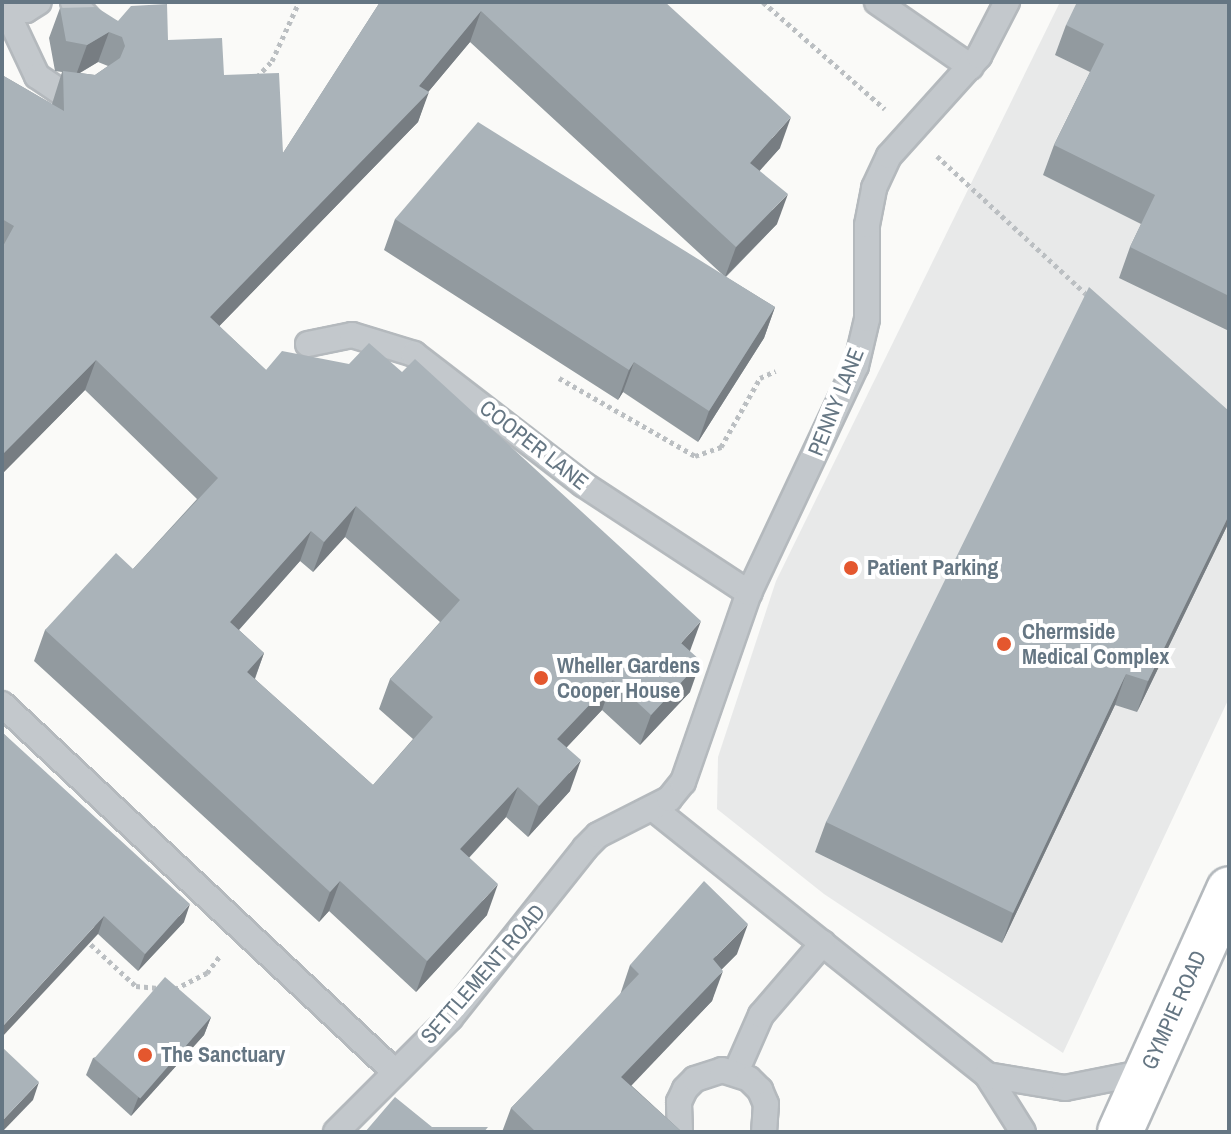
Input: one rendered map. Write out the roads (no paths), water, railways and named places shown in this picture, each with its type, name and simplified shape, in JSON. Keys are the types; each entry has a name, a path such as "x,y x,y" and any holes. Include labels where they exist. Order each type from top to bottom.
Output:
{"highway":[{"name":"GYMPIE ROAD","path":"1120,1132 1229,889"}],"lane":[{"path":"39,2 26,10 4,10 29,63 47,85 80,91 99,77"},
{"path":"73,2 105,37"},
{"path":"877,2 971,67"},
{"name":"PENNY LANE","path":"654,809 683,782 701,743 749,593 856,366 867,319 867,225 874,188 889,156 971,67 1007,2"},
{"name":"COOPER LANE","path":"308,344 352,335 414,354 583,484 749,593"},
{"path":"2,704 395,1072"},
{"path":"654,809 987,1075 1023,1132"},
{"name":"SETTLEMENT ROAD","path":"336,1132 500,960 585,848 598,835 654,809"},
{"path":"736,1072 761,1015 823,943"},
{"path":"680,1132 679,1102 695,1079 722,1070 736,1072 760,1090 766,1104 764,1132"},
{"path":"987,1075 1065,1088 1145,1072"}],"place":[{"name":"Patient Parking","path":"851,568"},
{"name":"Chermside Medical Complex","path":"1004,644"},
{"name":"Wheller Gardens Cooper House","path":"541,678"},
{"name":"The Sanctuary","path":"145,1055"}]}
